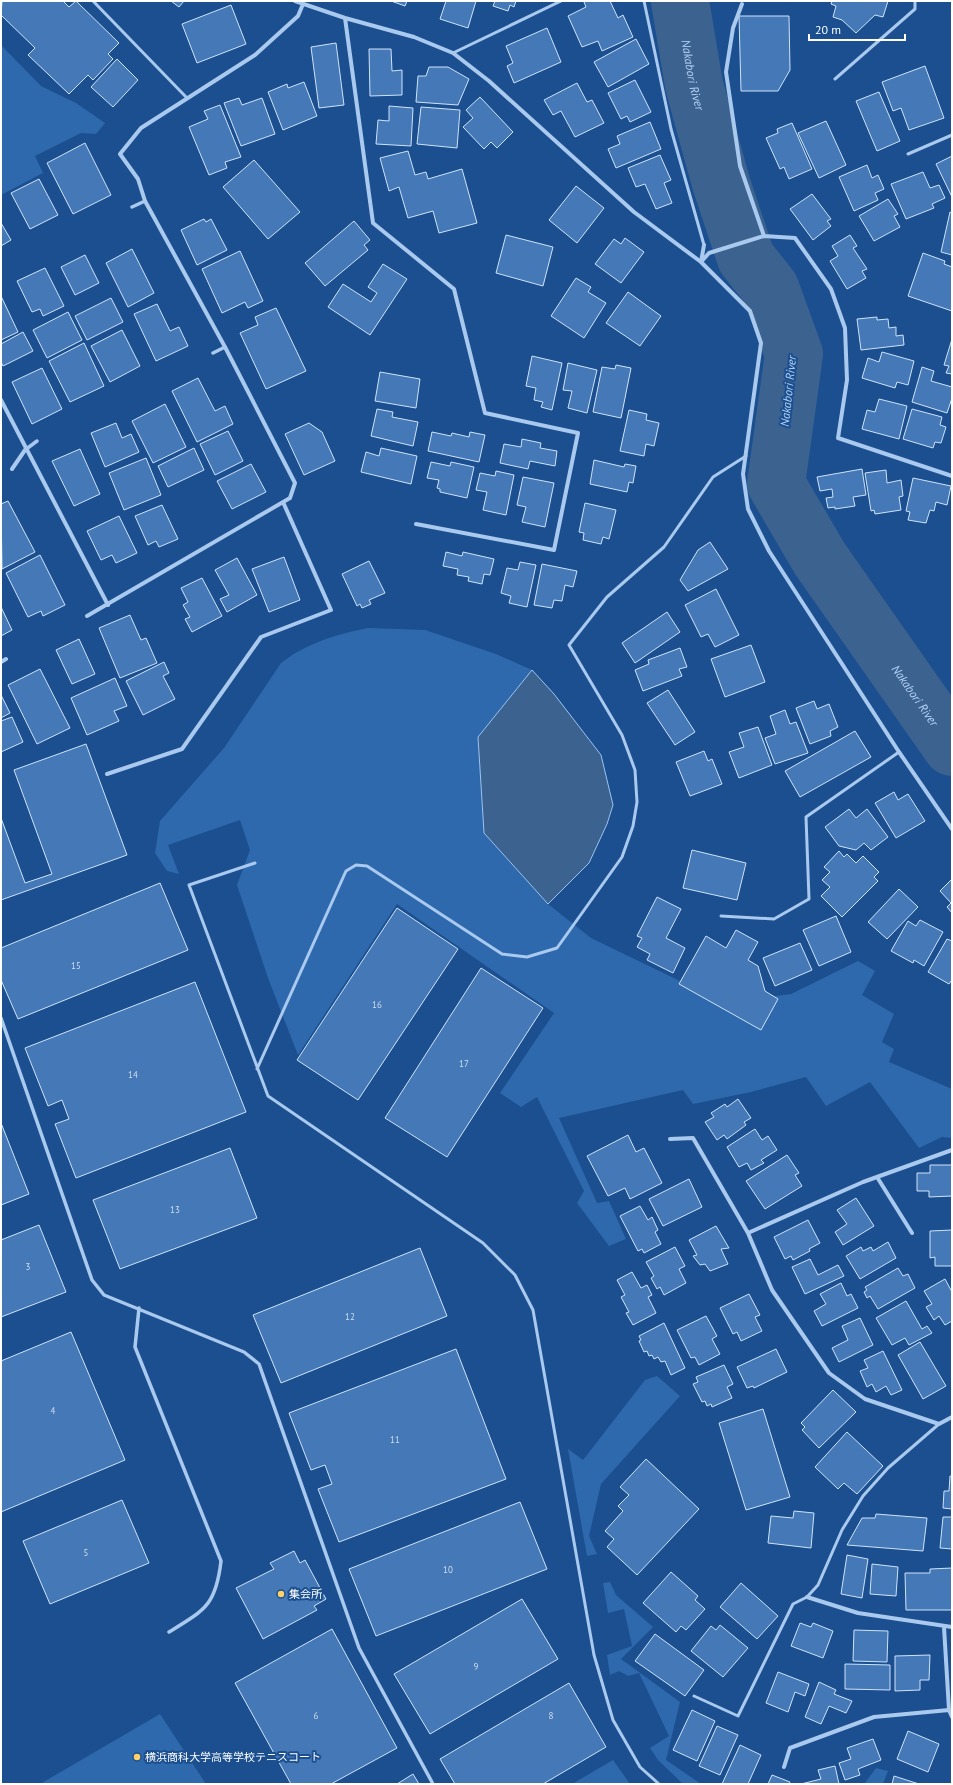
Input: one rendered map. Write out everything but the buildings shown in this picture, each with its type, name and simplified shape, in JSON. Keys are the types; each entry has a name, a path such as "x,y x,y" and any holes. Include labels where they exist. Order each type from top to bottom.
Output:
{"street":[{"path":"295,1 344,18 414,37 452,52 489,81 634,212 701,262 750,311 762,343 743,474 748,509 769,551 899,752 952,829"},
{"path":"87,616 290,498 295,482 225,347 146,201 138,179 120,154 140,128 255,55 298,16 303,4"},
{"path":"742,4 733,28 726,72 740,166 764,236"},
{"path":"344,18 373,223 454,289 485,413 578,433 554,550 416,524"},
{"path":"132,207 146,201"},
{"path":"701,262 709,253 764,236 795,238 831,289 845,328 847,380 838,438 952,476"},
{"path":"701,262 704,245"},
{"path":"213,353 225,347"},
{"path":"1,400 108,605"},
{"path":"12,469 26,450 37,441"},
{"path":"107,774 182,749 261,637 331,610 283,502"},
{"path":"1,662 6,659"},
{"path":"1,1018 92,1280 104,1295 140,1308 244,1352 259,1364 359,1648 434,1784"},
{"path":"670,1139 693,1138 748,1233 772,1290 829,1373 865,1399 939,1424 952,1417"},
{"path":"748,1233 876,1177 952,1150"},
{"path":"876,1177 912,1233"},
{"path":"140,1308 135,1347 221,1561 218,1584 210,1601 199,1614 169,1632"},
{"path":"808,1597 858,1613 952,1627"},
{"path":"944,1627 949,1710 952,1717"},
{"path":"784,1767 790,1748 874,1717 949,1710"}],"lane":[{"path":"93,1 187,98"},
{"path":"452,52 561,1"},
{"path":"644,1 671,129 704,245"},
{"path":"835,79 915,9 915,1"},
{"path":"908,154 952,136"},
{"path":"257,1069 346,871 356,865 367,866 502,954 527,957 557,948 622,857 633,826 637,802 635,770 622,735 569,645 607,597 664,547 713,477 746,456"},
{"path":"721,916 774,918 809,899 806,817 899,752"},
{"path":"255,863 189,885 268,1096 482,1243 515,1275 533,1310 594,1655 613,1720 640,1767 660,1784"},
{"path":"694,1696 738,1716 793,1604 808,1597 818,1585 842,1530 863,1496 888,1468 939,1424"}],"shaded area":[{"path":"1,45 41,86 76,103 105,123 96,134 81,133 35,156 43,173 1,195"},
{"path":"368,628 425,630 496,654 532,670 478,737 484,833 548,904 591,938 682,982 769,997 791,994 858,961 875,971 862,995 894,1014 882,1042 894,1049 889,1062 952,1089 952,1138 942,1137 919,1148 870,1082 826,1106 806,1077 751,1092 693,1104 683,1090 559,1118 597,1203 609,1201 626,1239 609,1246 577,1203 584,1191 537,1097 521,1107 500,1093 554,1013 397,904 298,1055 268,978 237,885 250,850 240,820 168,845 179,874 167,871 155,853 160,821 224,748 281,663 301,650 323,640"},
{"path":"532,670 554,694 601,755 613,805 607,824 589,863 548,904 484,833 478,737"},
{"path":"657,1376 680,1396 601,1484 589,1536 597,1554 587,1556 568,1449 583,1460 645,1380"},
{"path":"610,1582 616,1595 653,1627 621,1659 680,1702 666,1760 701,1784 683,1784 658,1760 650,1748 669,1736 639,1673 628,1676 619,1671 610,1675 607,1655 632,1646 624,1609 608,1613 603,1583"},
{"name":"横浜商科大学高等学校テニスコート","path":"160,1714 206,1784 40,1784"},
{"path":"613,1760 630,1784 572,1784"},
{"path":"876,1768 888,1771 883,1784 864,1784"}],"waterway":[{"name":"Nakabori River","path":"680,1 694,85 721,183 746,258 770,288 794,354 776,484 820,559 952,747"}],"place":[{"name":"集会所","path":"281,1594"},
{"name":"横浜商科大学高等学校テニスコート","path":"137,1757"}]}
